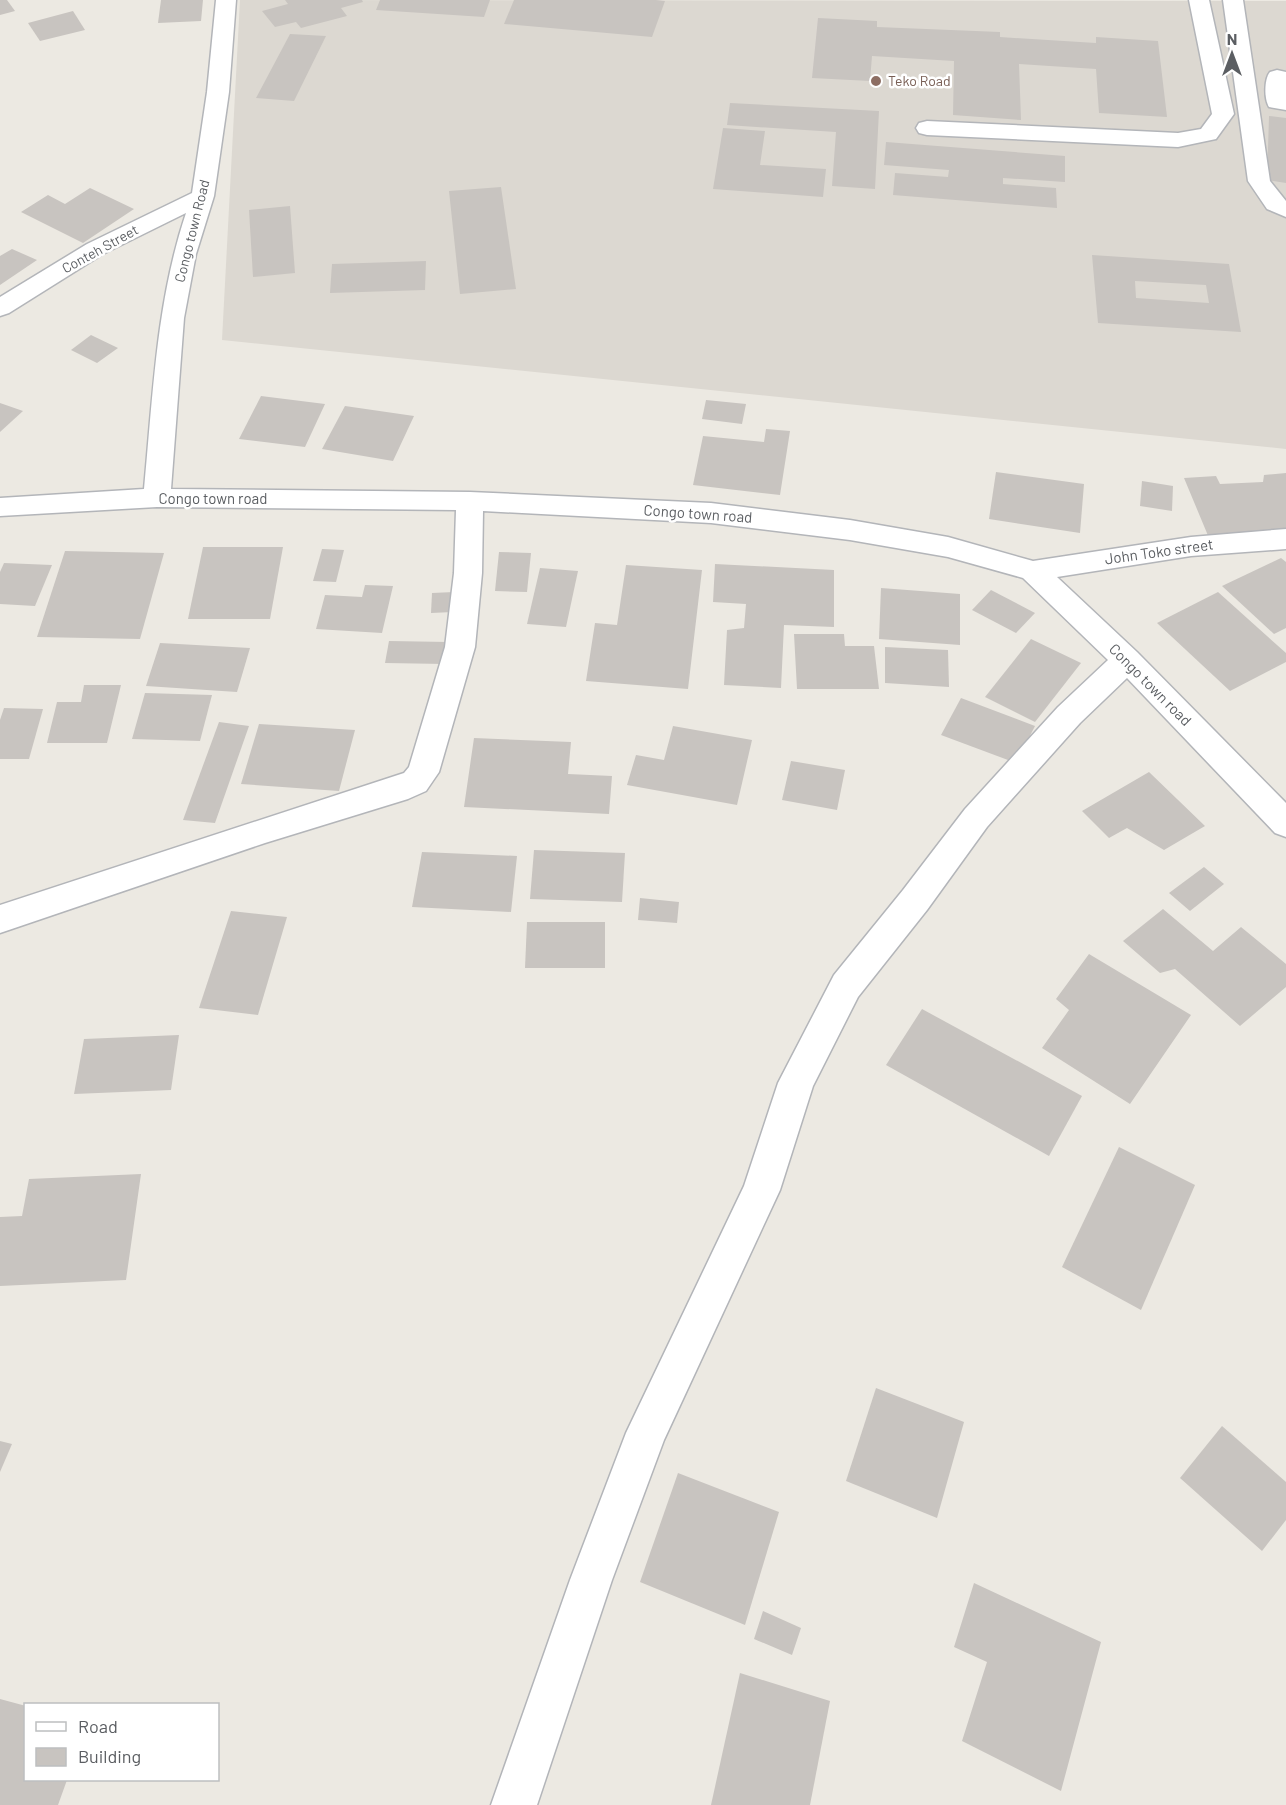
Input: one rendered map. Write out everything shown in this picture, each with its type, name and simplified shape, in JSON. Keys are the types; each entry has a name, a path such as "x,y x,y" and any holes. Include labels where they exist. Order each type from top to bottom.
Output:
{"street":[{"name":"Congo town Road","path":"157,498 172,318 184,254 203,196 218,92 226,0"},
{"path":"927,128 1178,140 1208,134 1223,114 1199,0"},
{"path":"1233,0 1259,181 1275,204 1286,210"},
{"path":"1286,78 1277,76 1277,102 1286,104"},
{"name":"Conteh Street","path":"0,308 95,249 203,196"},
{"name":"Congo town road","path":"0,507 157,498 470,501 711,513 850,530 948,547 1033,571 1127,660 1286,824"},
{"path":"0,918 264,830 397,790 415,782 423,772 460,647 468,573 470,501"},
{"name":"John Toko street","path":"1033,571 1193,547 1252,540 1286,539"},
{"path":"514,1805 591,1580 646,1432 761,1190 796,1083 846,986 915,900 976,818 1069,715 1127,660"}],"shaded area":[{"path":"240,0 1286,1 1286,449 222,340"}],"building":[{"path":"0,0 7,0 15,11 0,15"},
{"path":"161,0 203,0 201,21 158,23"},
{"path":"285,0 362,0 363,2 341,8 347,16 301,28 296,22 275,27 262,11 288,4"},
{"path":"380,0 490,0 484,17 376,10"},
{"path":"514,0 665,1 652,37 504,24"},
{"path":"73,11 85,30 40,41 28,23"},
{"path":"818,18 877,21 877,27 1000,32 1000,37 1096,43 1096,37 1158,41 1167,117 1099,113 1096,69 1019,64 1021,120 953,115 954,61 872,56 870,81 812,78"},
{"path":"290,34 326,36 294,101 256,98"},
{"path":"730,103 879,111 875,189 832,186 836,132 727,125"},
{"path":"1269,116 1286,118 1286,183 1267,180"},
{"path":"723,128 765,131 760,165 826,169 823,197 713,189"},
{"path":"886,142 1065,156 1065,182 1003,178 1003,184 1056,188 1057,208 893,195 895,173 948,177 949,170 884,165"},
{"path":"501,187 516,289 460,294 449,191"},
{"path":"90,188 134,209 83,243 21,212 48,195 65,204"},
{"path":"290,206 295,273 253,277 249,210"},
{"path":"12,249 37,260 0,285 0,256"},
{"path":"1092,255 1229,264 1241,332 1098,323","holes":["1135,281 1206,285 1209,303 1136,298"]},
{"path":"426,261 425,290 330,293 332,264"},
{"path":"91,335 118,348 97,363 71,350"},
{"path":"261,396 325,404 305,447 239,439"},
{"path":"706,400 746,404 742,424 702,419"},
{"path":"0,403 23,411 0,432"},
{"path":"345,406 414,416 393,461 322,449"},
{"path":"766,429 790,431 780,495 693,485 703,436 764,442"},
{"path":"996,472 1084,484 1080,533 989,519"},
{"path":"1286,473 1286,533 1209,538 1184,478 1216,476 1220,484 1263,482 1264,475"},
{"path":"1142,481 1173,486 1172,511 1140,506"},
{"path":"203,547 283,547 270,619 188,619"},
{"path":"322,549 344,550 336,582 313,581"},
{"path":"65,551 164,553 140,639 37,637"},
{"path":"499,552 531,553 527,592 495,591"},
{"path":"1281,558 1286,562 1286,628 1274,634 1222,586"},
{"path":"4,563 52,565 35,606 0,604 0,572"},
{"path":"715,564 834,570 834,627 784,625 781,688 724,685 727,630 744,628 746,604 713,602"},
{"path":"626,565 702,570 688,689 586,681 595,623 617,625"},
{"path":"540,568 578,571 566,627 527,624"},
{"path":"365,585 393,586 382,633 316,629 325,595 362,597"},
{"path":"881,588 960,594 960,645 879,639"},
{"path":"991,590 1035,613 1016,633 972,610"},
{"path":"454,592 453,612 431,613 432,593"},
{"path":"1218,592 1286,653 1286,662 1230,691 1157,623"},
{"path":"794,634 844,634 845,646 874,646 879,689 797,689"},
{"path":"1031,639 1081,663 1035,722 985,697"},
{"path":"389,641 449,642 445,664 385,663"},
{"path":"160,643 250,648 237,692 146,686"},
{"path":"885,647 948,650 949,687 885,683"},
{"path":"84,685 121,685 107,743 47,743 57,702 81,702"},
{"path":"145,693 212,695 200,741 132,739"},
{"path":"961,698 1035,726 1016,763 941,735"},
{"path":"4,708 43,709 29,759 0,759 0,720"},
{"path":"219,722 249,726 215,823 183,820"},
{"path":"259,724 355,730 339,791 241,784"},
{"path":"673,726 752,740 737,805 627,785 636,755 664,760"},
{"path":"474,738 571,742 568,774 612,776 609,814 464,807"},
{"path":"791,761 845,770 837,810 782,800"},
{"path":"1149,772 1205,826 1164,850 1127,828 1109,838 1082,811"},
{"path":"534,850 625,853 622,902 530,899"},
{"path":"422,852 517,856 511,912 412,907"},
{"path":"1204,867 1224,884 1190,911 1169,893"},
{"path":"640,898 679,902 677,923 638,920"},
{"path":"1163,909 1213,951 1241,927 1286,964 1286,987 1240,1026 1175,969 1160,973 1123,941"},
{"path":"231,911 287,917 258,1015 199,1008"},
{"path":"527,922 605,922 605,968 525,968"},
{"path":"1089,954 1191,1015 1130,1104 1042,1048 1069,1010 1056,999"},
{"path":"922,1009 1082,1096 1049,1156 886,1065"},
{"path":"179,1035 171,1090 74,1094 84,1039"},
{"path":"1119,1147 1195,1185 1141,1310 1062,1267"},
{"path":"141,1174 126,1280 0,1286 0,1217 22,1216 29,1179"},
{"path":"876,1388 964,1422 937,1518 846,1481"},
{"path":"1222,1426 1286,1482 1286,1520 1262,1551 1180,1478"},
{"path":"0,1441 12,1444 0,1472"},
{"path":"678,1473 779,1512 745,1625 640,1582"},
{"path":"974,1583 1101,1642 1061,1791 962,1741 987,1662 954,1647"},
{"path":"763,1611 801,1628 792,1655 754,1639"},
{"path":"740,1673 830,1701 810,1805 711,1805"},
{"path":"0,1699 24,1705 24,1781 67,1781 58,1805 0,1805"}],"place":[{"name":"Teko Road","path":"876,81"}]}
